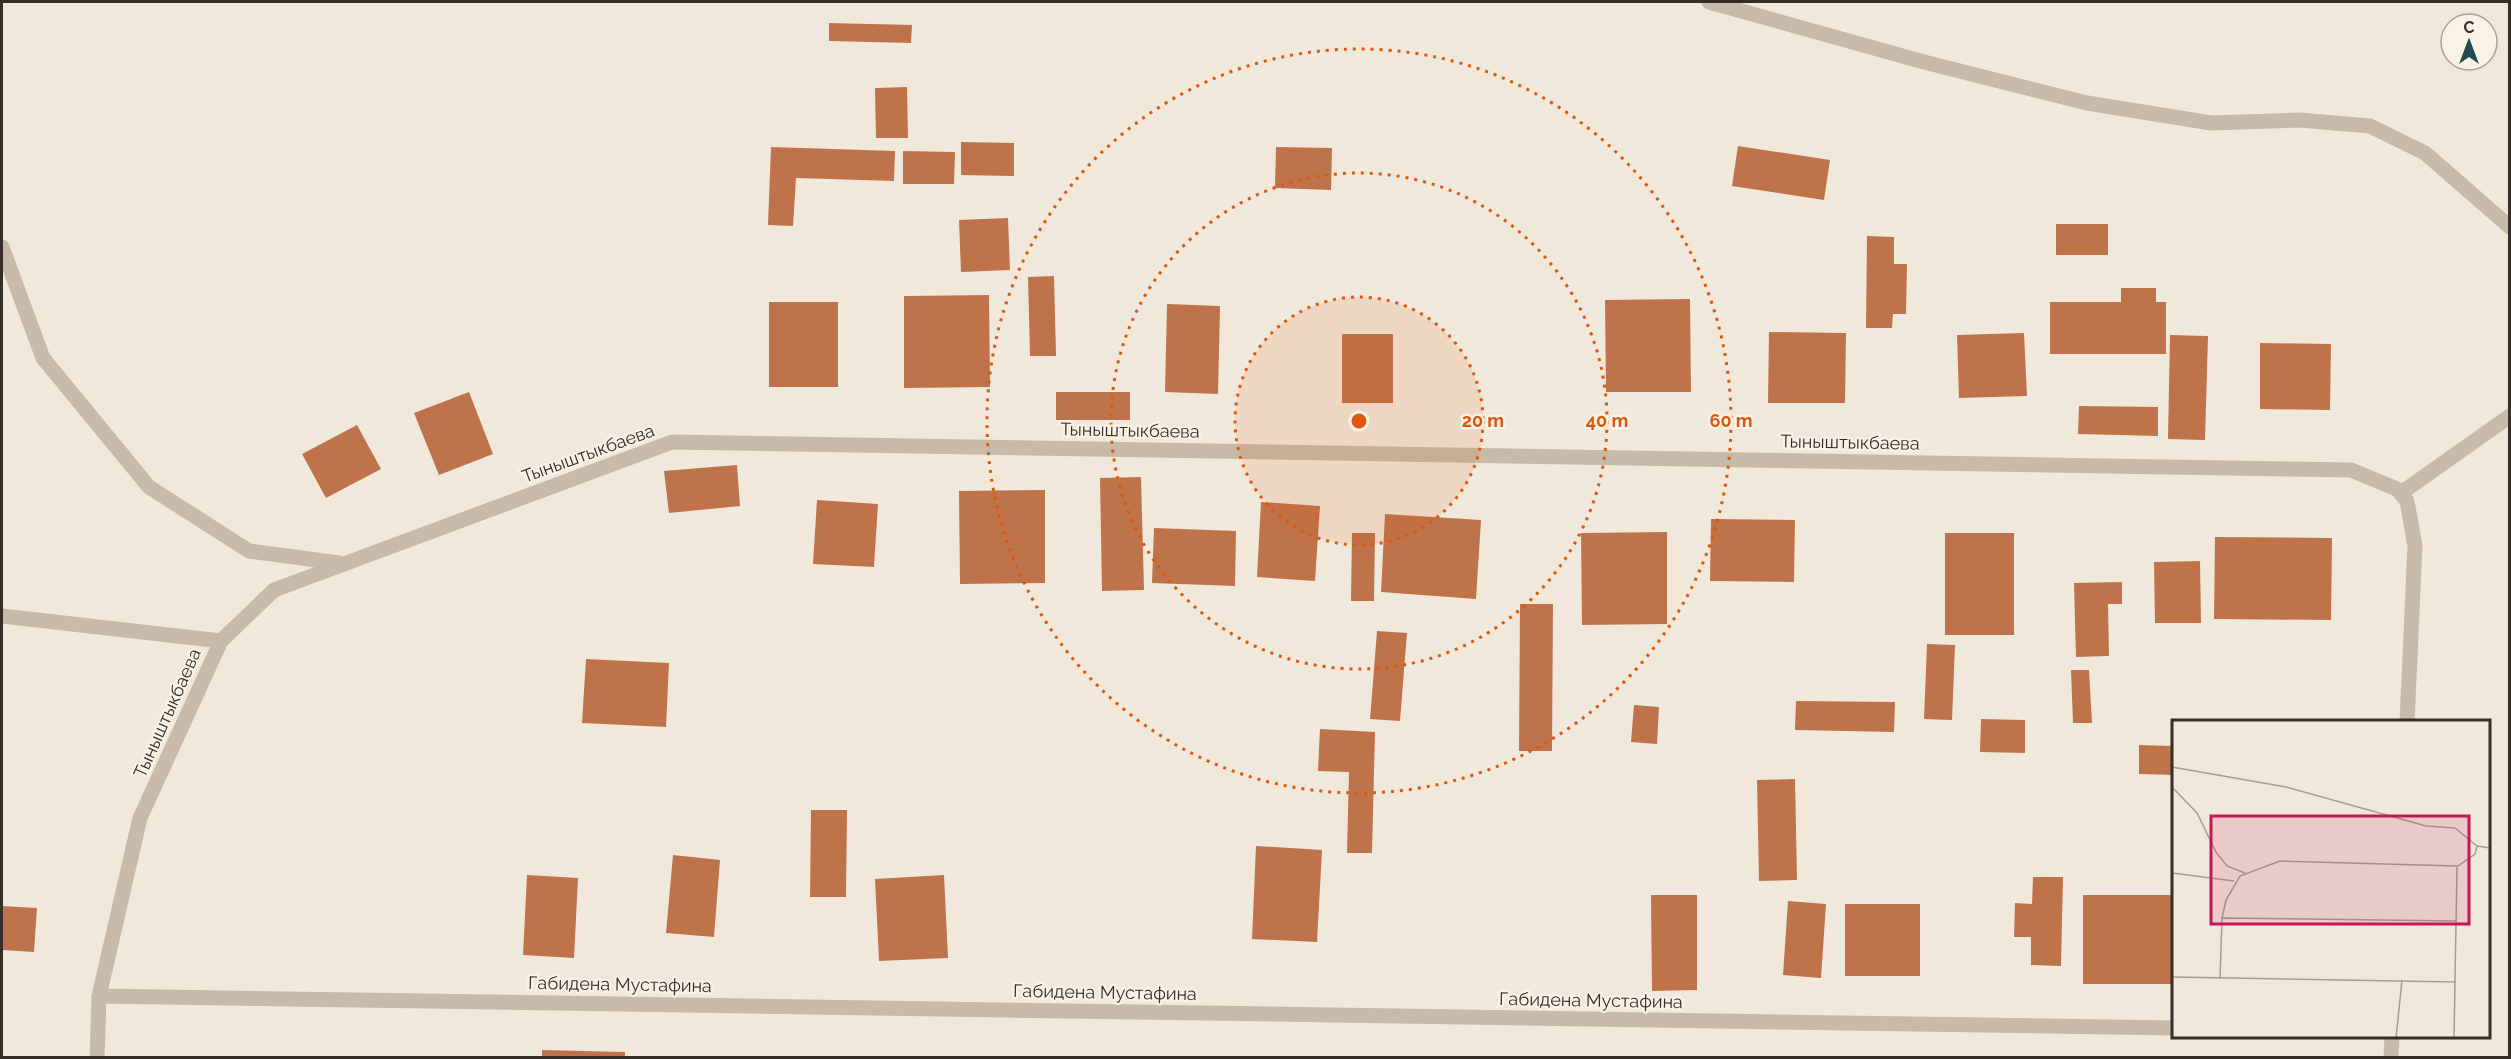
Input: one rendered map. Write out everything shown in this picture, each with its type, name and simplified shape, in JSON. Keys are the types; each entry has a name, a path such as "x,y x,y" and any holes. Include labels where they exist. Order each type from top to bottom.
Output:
{"street":[{"path":"1709,2 1924,62 2087,103 2211,123 2300,120 2370,126 2425,153 2510,227"},
{"path":"2,247 43,358 149,487 249,550 344,564"},
{"path":"2407,720 2415,546 2406,501 2401,493 2510,416"},
{"name":"Тыныштыкбаева","path":"99,996 140,818 221,641 274,590 672,442 2351,470 2397,489 2401,493"},
{"path":"2,616 221,641"},
{"path":"97,1058 99,996"},
{"name":"Габидена Мустафина","path":"99,996 2172,1028"},
{"path":"2391,1058 2392,1038"}],"building":[{"path":"829,23 912,25 911,43 829,41"},
{"path":"907,87 908,138 876,138 875,88"},
{"path":"961,142 1014,143 1014,176 961,175"},
{"path":"1738,146 1830,160 1824,200 1732,186"},
{"path":"771,147 895,151 894,181 796,178 793,226 768,225"},
{"path":"1276,147 1332,148 1331,190 1275,188"},
{"path":"903,151 955,152 954,184 903,184"},
{"path":"1008,218 1010,270 961,272 959,220"},
{"path":"2056,224 2108,224 2108,255 2056,255"},
{"path":"1867,236 1894,237 1894,264 1907,264 1906,314 1893,314 1892,328 1866,328"},
{"path":"1054,276 1056,356 1030,356 1028,277"},
{"path":"2121,288 2156,288 2156,302 2166,302 2166,354 2050,354 2050,302 2121,302"},
{"path":"989,295 990,387 904,388 904,296"},
{"path":"1690,299 1691,392 1606,392 1605,300"},
{"path":"769,302 838,302 838,387 769,387"},
{"path":"1167,304 1220,306 1218,394 1165,392"},
{"path":"1769,332 1846,333 1845,403 1768,403"},
{"path":"2024,333 2027,396 1959,398 1957,335"},
{"path":"1342,334 1393,334 1393,403 1342,403"},
{"path":"2170,335 2208,336 2205,440 2168,439"},
{"path":"2260,343 2331,344 2330,410 2260,409"},
{"path":"469,392 493,454 439,475 414,413"},
{"path":"1056,392 1130,392 1130,420 1056,420"},
{"path":"2079,406 2158,407 2158,436 2078,434"},
{"path":"357,425 381,469 326,498 302,454"},
{"path":"737,465 740,506 669,513 664,471"},
{"path":"1141,477 1144,590 1102,591 1100,478"},
{"path":"1045,490 1045,583 960,584 959,491"},
{"path":"817,500 878,504 874,567 813,564"},
{"path":"1261,502 1320,506 1315,581 1257,577"},
{"path":"1385,514 1481,520 1476,599 1381,592"},
{"path":"1711,519 1795,520 1794,582 1710,581"},
{"path":"1154,528 1236,531 1235,586 1152,583"},
{"path":"1667,532 1667,624 1582,625 1581,533"},
{"path":"1352,533 1375,533 1374,601 1351,601"},
{"path":"1945,533 2014,533 2014,635 1945,635"},
{"path":"2215,537 2332,538 2331,620 2214,619"},
{"path":"2200,561 2201,623 2155,623 2154,562"},
{"path":"2122,582 2122,604 2108,604 2109,656 2076,657 2074,583"},
{"path":"1520,604 1553,604 1552,751 1519,751"},
{"path":"1377,631 1407,633 1400,721 1370,719"},
{"path":"1927,644 1955,645 1952,720 1924,719"},
{"path":"586,659 669,663 666,727 582,723"},
{"path":"2071,670 2089,670 2092,723 2073,723"},
{"path":"1796,701 1895,702 1894,732 1795,730"},
{"path":"1634,705 1659,707 1657,744 1631,742"},
{"path":"1981,719 2025,720 2025,753 1980,752"},
{"path":"1320,729 1375,732 1372,853 1347,853 1349,772 1318,771"},
{"path":"2139,745 2172,746 2172,775 2139,774"},
{"path":"1795,779 1797,880 1759,881 1757,780"},
{"path":"811,810 847,810 846,897 810,897"},
{"path":"1256,846 1322,850 1317,942 1252,939"},
{"path":"673,855 720,860 714,937 666,933"},
{"path":"527,875 578,878 574,958 523,955"},
{"path":"944,875 948,958 879,961 875,879"},
{"path":"2033,877 2063,877 2061,966 2031,965 2031,937 2014,937 2015,903 2032,904"},
{"path":"1651,895 1697,895 1697,990 1652,991"},
{"path":"2083,895 2172,895 2172,984 2083,984"},
{"path":"1788,901 1826,904 1821,978 1783,975"},
{"path":"1845,904 1920,904 1920,976 1845,976"},
{"path":"2,906 37,908 34,952 2,950"},
{"path":"542,1050 625,1052 625,1058 542,1058"}]}
